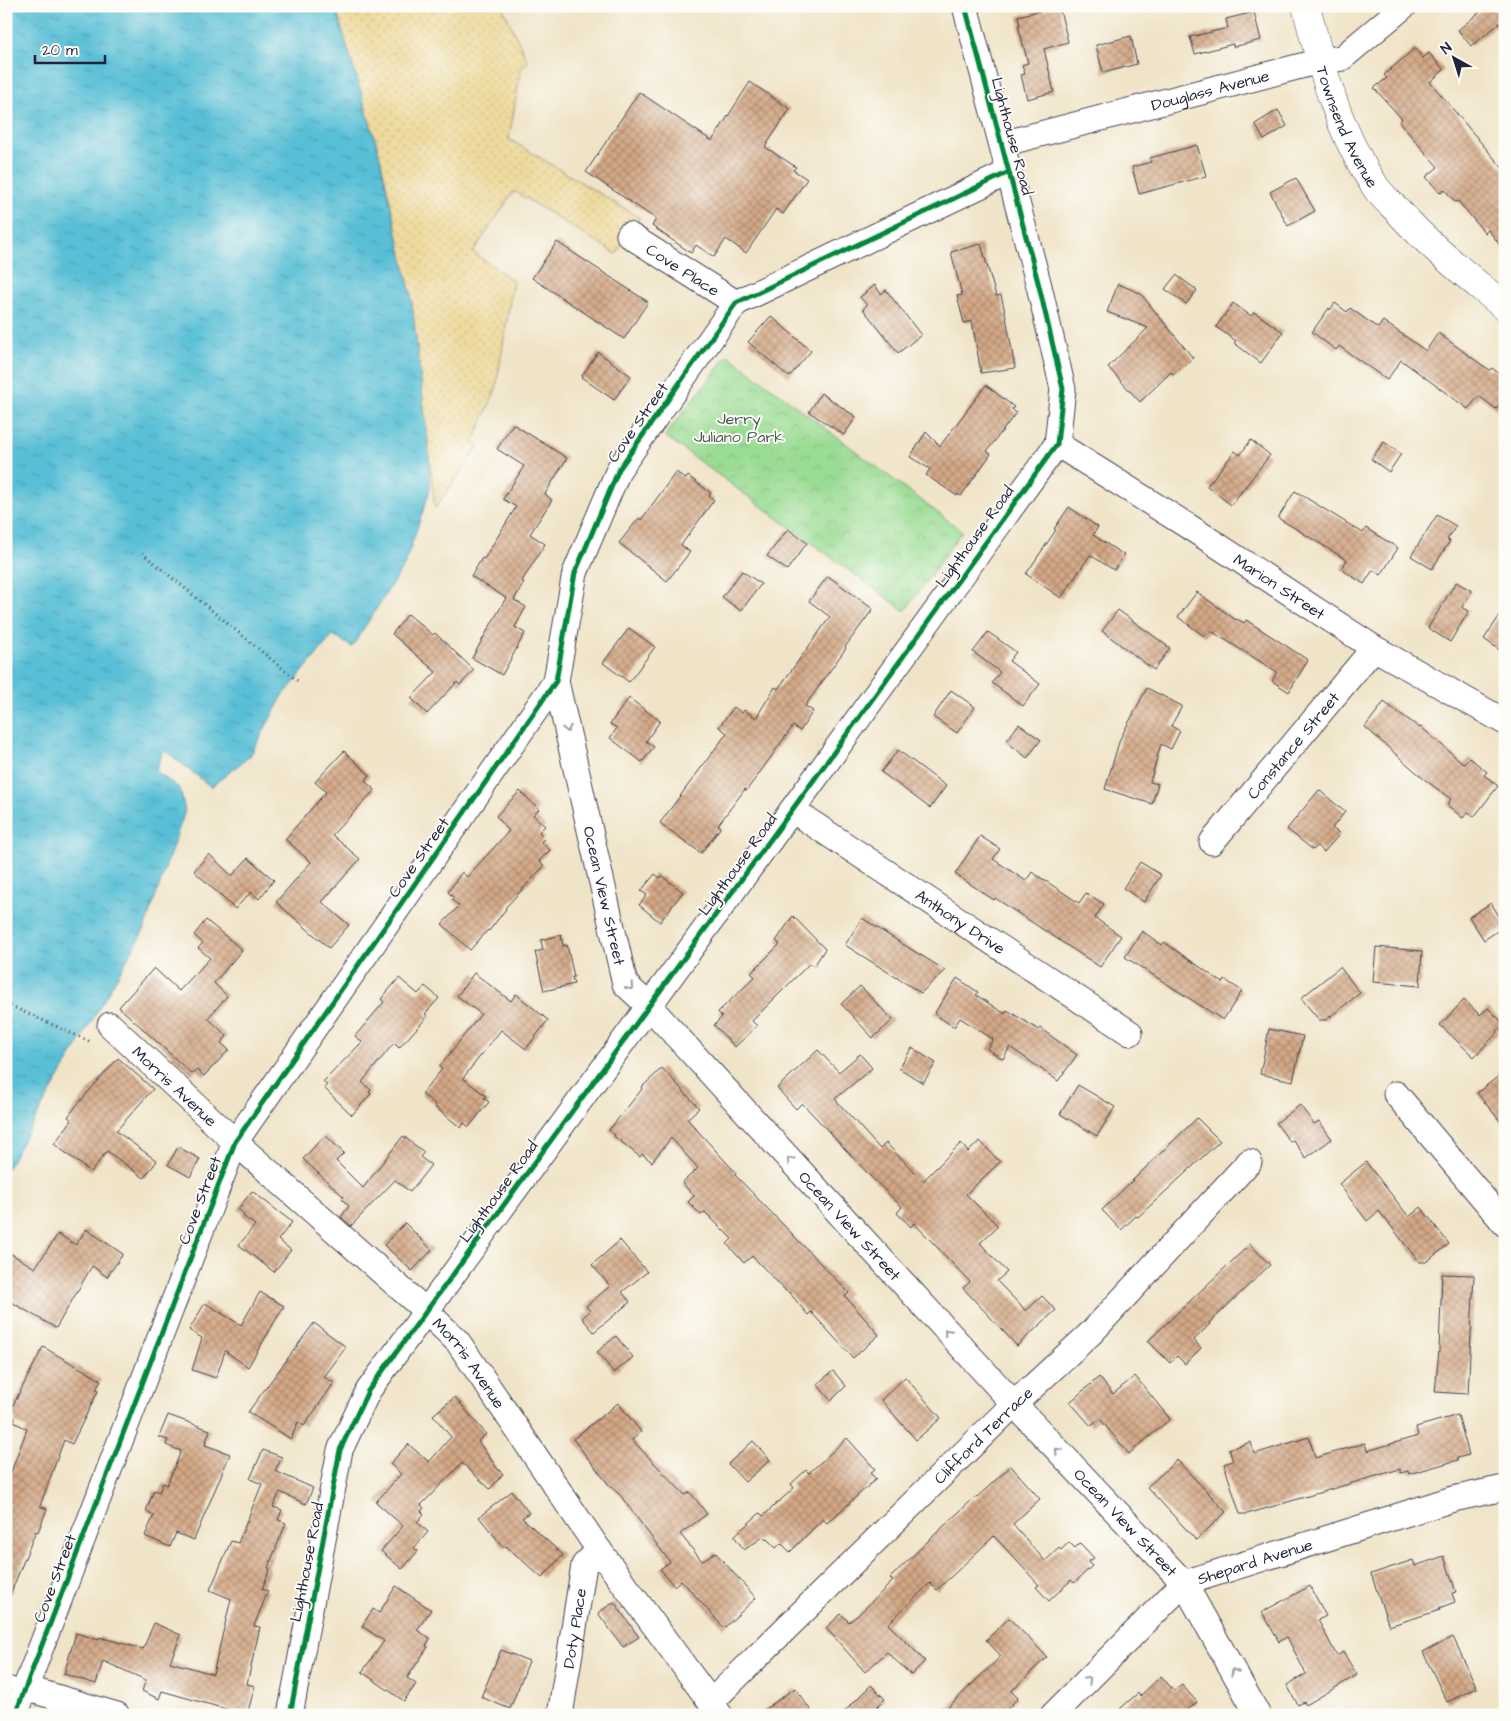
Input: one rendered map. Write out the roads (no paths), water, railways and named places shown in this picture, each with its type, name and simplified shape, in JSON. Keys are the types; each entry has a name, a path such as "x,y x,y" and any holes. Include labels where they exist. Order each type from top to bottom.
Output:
{"main road":[{"name":"Townsend Avenue","path":"1306,6 1320,61 1334,103 1351,144 1378,189 1416,231 1501,297"}],"street":[{"name":"Lighthouse Road","path":"290,1715 340,1450 368,1391 1057,444 1063,389 1039,286 966,6"},
{"name":"Douglass Avenue","path":"1002,144 1320,61 1342,58 1404,6"},
{"name":"Cove Street","path":"15,1715 16,1685 235,1142 556,681 575,573 619,469 736,303 1009,172"},
{"name":"Cove Place","path":"629,235 736,303"},
{"name":"Marion Street","path":"1057,444 1191,528 1374,648 1505,722"},
{"name":"Constance Street","path":"1212,842 1374,648"},
{"name":"Ocean View Street","path":"556,681 625,984 649,1006 1014,1404 1184,1583 1258,1715"},
{"name":"Anthony Drive","path":"792,810 1130,1033"},
{"name":"Morris Avenue","path":"102,1034 235,1142 426,1311 458,1342 600,1550 716,1708"},
{"path":"1396,1094 1505,1224"},
{"name":"Clifford Terrace","path":"716,1708 1014,1404 1092,1332 1249,1162"},
{"path":"1504,1487 1505,1496"},
{"name":"Shepard Avenue","path":"1054,1715 1184,1583 1454,1498 1504,1487"},
{"name":"Doty Place","path":"560,1715 584,1565 600,1550"},
{"path":"16,1685 117,1715"}],"water":[{"path":"6,6 335,6 378,149 411,295 429,450 430,490 405,564 352,647 333,635 282,697 250,756 211,787 163,749 156,771 180,789 185,811 144,930 6,1170"}],"park label":[{"name":"Jerry Juliano Park","path":"739,427"}]}
